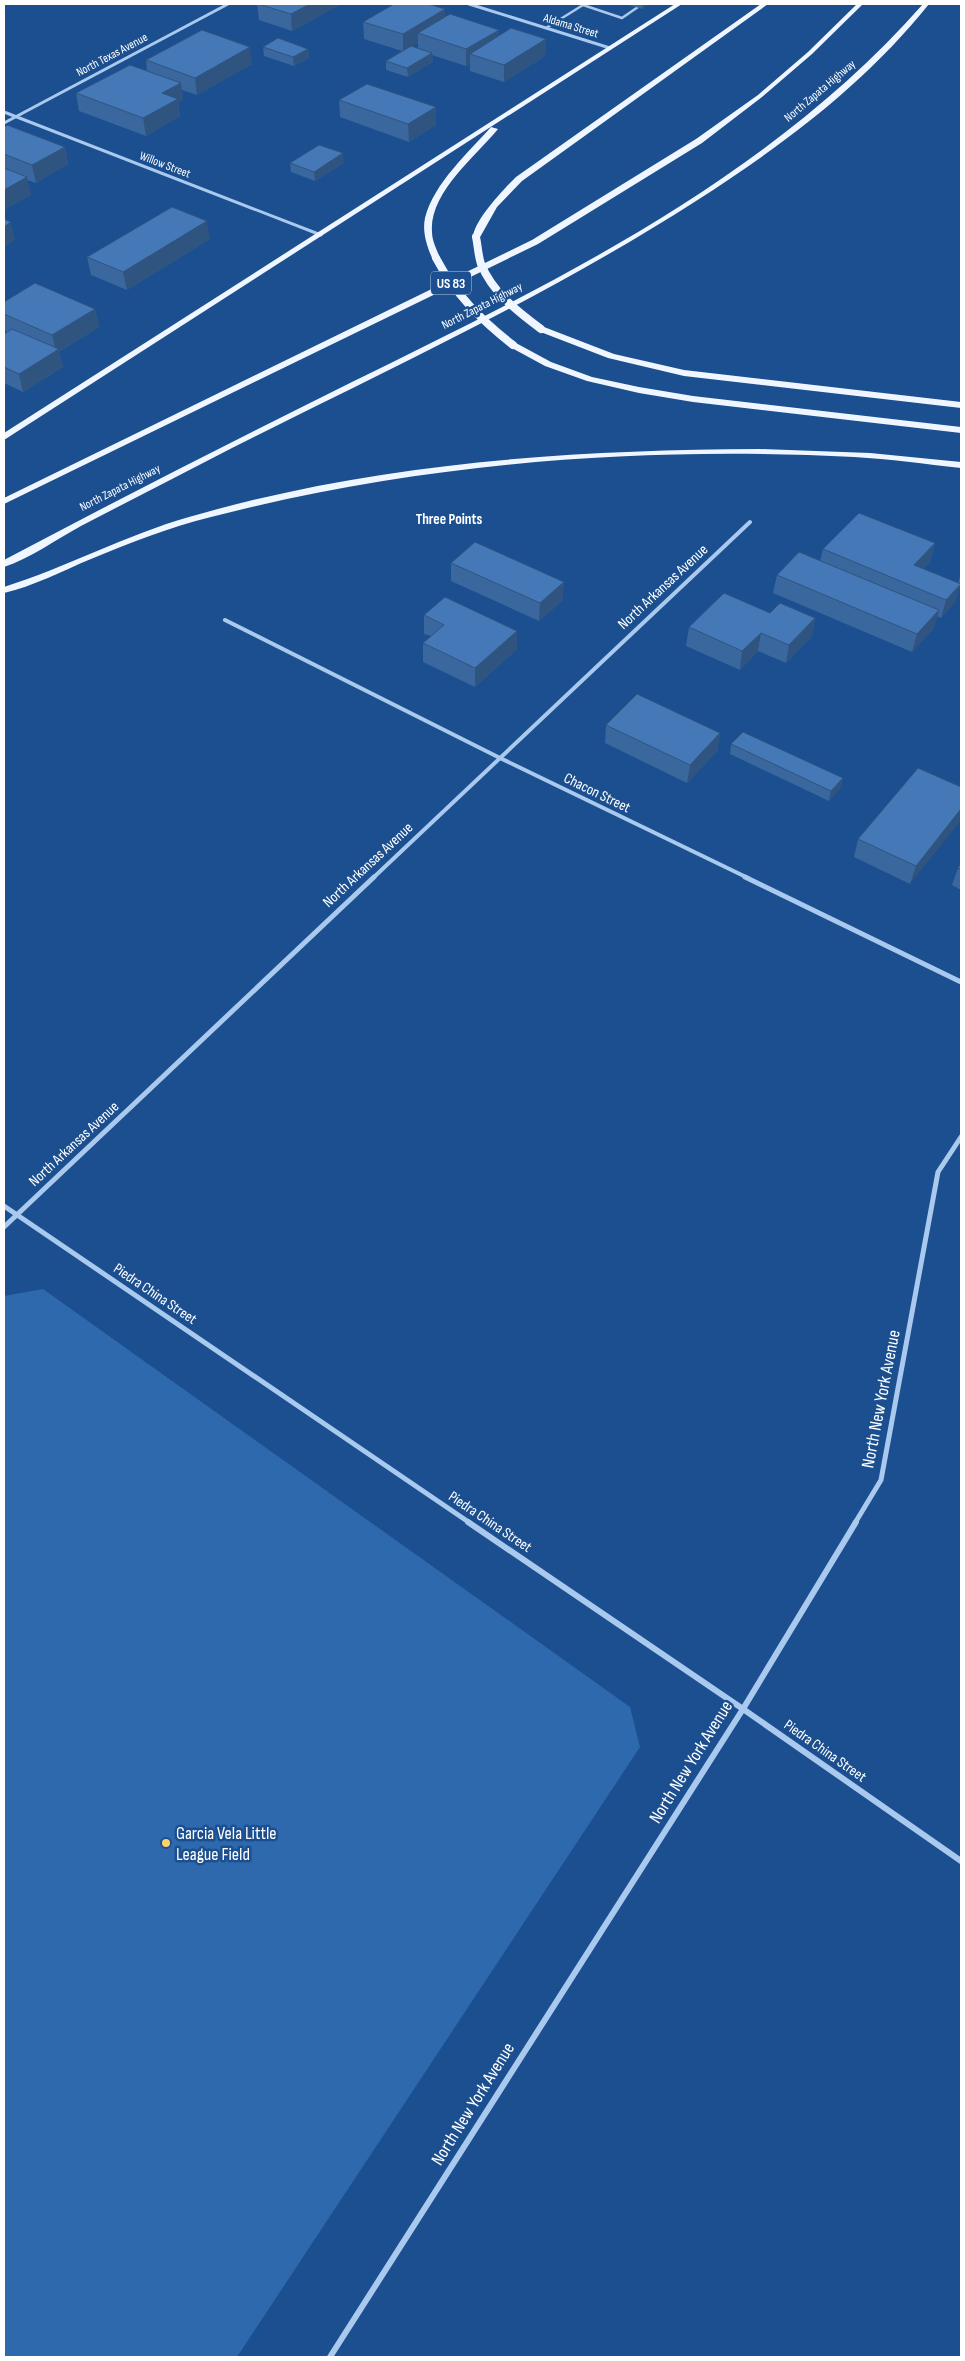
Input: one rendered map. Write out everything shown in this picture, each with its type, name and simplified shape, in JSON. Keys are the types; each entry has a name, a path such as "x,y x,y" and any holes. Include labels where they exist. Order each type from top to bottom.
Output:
{"main road":[{"path":"4,437 680,4"},
{"path":"765,4 519,179 500,197 485,216 476,237 481,264 492,285 516,310 541,329 599,354 638,365 674,372 961,405"},
{"name":"US 83","path":"4,501 535,242 699,141 760,96 860,4"},
{"name":"North Zapata Highway","path":"4,564 196,463 550,285 646,230 762,155 818,111 900,36 926,4"},
{"path":"502,119 439,192 431,210 427,231 445,277 463,302 512,345 548,364 590,379 639,390 693,399 961,430"},
{"path":"4,590 31,582 113,547 204,515 324,486 432,470 551,456 670,451 841,454 961,465"}],"street":[{"name":"North Texas Avenue","path":"4,123 228,4"},
{"name":"Aldama Street","path":"469,4 610,48"},
{"name":"Willow Street","path":"4,112 321,235"},
{"name":"North Arkansas Avenue","path":"4,1227 750,522"},
{"name":"Chacon Street","path":"225,620 500,758 961,982"},
{"name":"North New York Avenue","path":"330,2357 743,1709 881,1480 938,1172 961,1137"},
{"name":"Piedra China Street","path":"4,1206 743,1709 961,1861"}],"lane":[{"path":"546,28 584,5 622,18 638,7"}],"shaded area":[{"path":"43,1289 630,1707 640,1747 237,2357 4,2357 4,1296"}],"building":[{"path":"258,4 310,4 291,14"},
{"path":"394,4 428,4 445,9 403,34 363,22"},
{"path":"450,14 499,30 466,49 418,33"},
{"path":"511,28 546,39 504,65 470,54"},
{"path":"202,30 250,47 195,78 146,60"},
{"path":"278,38 308,49 293,57 263,47"},
{"path":"411,46 432,53 407,68 386,61"},
{"path":"130,65 181,83 162,93 178,99 143,118 76,93"},
{"path":"367,84 436,107 408,124 339,100"},
{"path":"7,125 65,147 32,165 4,154 4,127"},
{"path":"319,145 343,153 314,172 290,163"},
{"path":"4,168 27,177 4,190"},
{"path":"172,207 207,221 123,272 87,257"},
{"path":"4,219 11,222 4,227"},
{"path":"35,283 95,309 52,335 4,314 4,302"},
{"path":"12,329 59,349 19,374 4,367 4,334"},
{"path":"859,513 935,543 914,565 961,584 946,600 823,549"},
{"path":"475,542 564,582 540,603 451,563"},
{"path":"799,552 939,610 917,634 777,575"},
{"path":"724,593 770,613 780,603 815,618 789,645 761,633 742,651 689,627"},
{"path":"445,597 517,631 475,668 423,643 444,625 424,615"},
{"path":"637,694 720,733 690,765 606,725"},
{"path":"743,732 843,778 831,791 731,744"},
{"path":"918,768 961,787 961,809 916,866 858,839"}],"place":[{"name":"Garcia Vela Little League Field","path":"166,1843"}],"district":[{"name":"Three Points","path":"449,519"}]}
